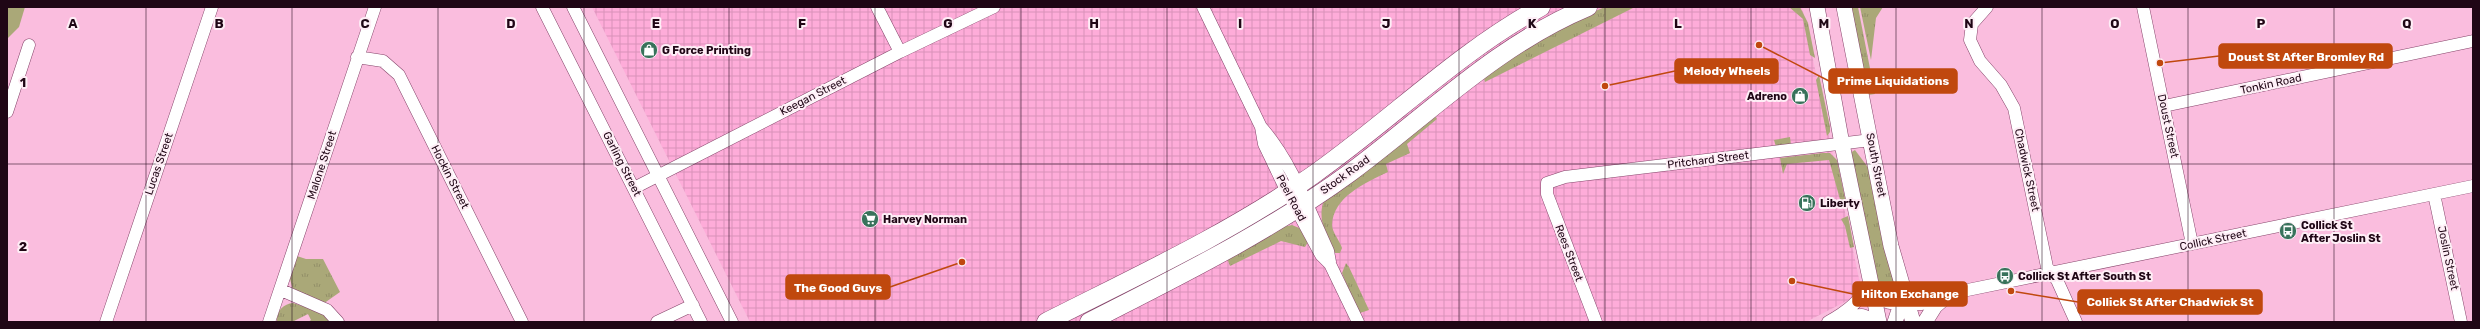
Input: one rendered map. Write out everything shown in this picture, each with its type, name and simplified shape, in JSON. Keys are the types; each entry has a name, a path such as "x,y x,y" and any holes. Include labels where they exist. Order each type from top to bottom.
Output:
{"highway":[{"name":"Stock Road","path":"1046,322 1226,230 1292,189 1367,135 1472,50 1497,32 1541,7"},
{"name":"Stock Road","path":"1089,322 1219,255 1301,206 1351,172 1461,83 1503,53 1553,23 1588,7"}],"main road":[{"path":"1817,7 1842,144 1879,322"},
{"name":"South Street","path":"1844,7 1891,246 1913,322"},
{"path":"1871,289 1888,301 1907,304"},
{"path":"1925,322 1935,306 1948,296"},
{"path":"1895,322 1898,313 1907,304"}],"street":[{"name":"Lucas Street","path":"106,322 212,7"},
{"name":"Malone Street","path":"269,322 375,7"},
{"name":"Garling Street","path":"542,7 701,322"},
{"path":"573,7 732,322"},
{"path":"877,7 900,52"},
{"name":"Keegan Street","path":"634,188 900,52 994,7"},
{"name":"Peel Road","path":"1203,7 1261,126 1272,139 1292,189 1328,251 1330,264 1358,322"},
{"name":"Chadwick Street","path":"1987,7 1972,24 1970,40 1980,61 2000,85 2014,108 2047,266 2053,273 2076,322"},
{"name":"Doust Street","path":"2143,7 2192,244"},
{"name":"Tonkin Road","path":"2164,106 2473,41"},
{"path":"7,112 29,45"},
{"name":"Hockin Street","path":"357,57 383,61 399,75 522,322"},
{"name":"Pritchard Street","path":"1547,183 1565,177 1871,140"},
{"name":"Rees Street","path":"1547,183 1547,194 1596,322"},
{"name":"Collick Street","path":"1907,304 1917,305 1948,296 2053,273 2473,186"},
{"name":"Joslin Street","path":"2434,194 2461,322"},
{"path":"1828,322 1840,316 1871,289"},
{"path":"281,290 327,310 338,322"},
{"path":"657,322 692,305"},
{"path":"1840,316 1862,316 1879,322"}],"shaded area":[{"path":"592,7 1802,7 1862,293 1806,322 750,322"}],"green space":[{"path":"7,7 25,7 19,27 7,39"},
{"path":"1605,7 1635,7 1485,82 1483,75 1576,19"},
{"path":"1789,7 1800,7 1808,23 1815,58 1810,55 1803,19"},
{"path":"1851,7 1858,7 1875,94 1868,95"},
{"path":"1860,7 1883,7 1876,18 1871,60"},
{"path":"1819,75 1830,127 1830,132 1827,136 1816,80"},
{"path":"1433,113 1437,119 1407,144 1410,153 1386,164 1388,172 1360,186 1338,206 1332,225 1333,231 1342,248 1340,253 1335,253 1328,241 1323,227 1322,205 1325,199"},
{"path":"1790,137 1791,145 1776,147 1774,140"},
{"path":"1855,150 1870,170 1898,297 1880,292 1850,153"},
{"path":"1830,153 1837,160 1846,203 1841,203 1829,160 1787,164 1783,174 1780,158"},
{"path":"1848,216 1854,247 1850,248 1845,226 1841,219"},
{"path":"1292,225 1299,228 1309,240 1305,247 1281,241 1230,266 1227,258 1282,227"},
{"path":"297,256 306,259 323,259 340,292 323,304 293,290 290,279"},
{"path":"1346,263 1369,310 1360,313 1356,308 1342,273"},
{"path":"293,303 321,312 333,322 308,322 311,320 308,314 292,322 277,322 279,311 286,305"}],"place":[{"name":"Prime Liquidations","path":"1759,45"},
{"name":"G Force Printing","path":"649,50"},
{"name":"Doust St After Bromley Rd","path":"2160,63"},
{"name":"Melody Wheels","path":"1605,86"},
{"name":"Adreno","path":"1800,96"},
{"name":"Liberty","path":"1807,203"},
{"name":"Harvey Norman","path":"870,219"},
{"name":"Collick St After Joslin St","path":"2288,231"},
{"name":"The Good Guys","path":"962,262"},
{"name":"Collick St After South St","path":"2005,276"},
{"name":"Hilton Exchange","path":"1792,281"},
{"name":"Collick St After Chadwick St","path":"2011,291"}]}
